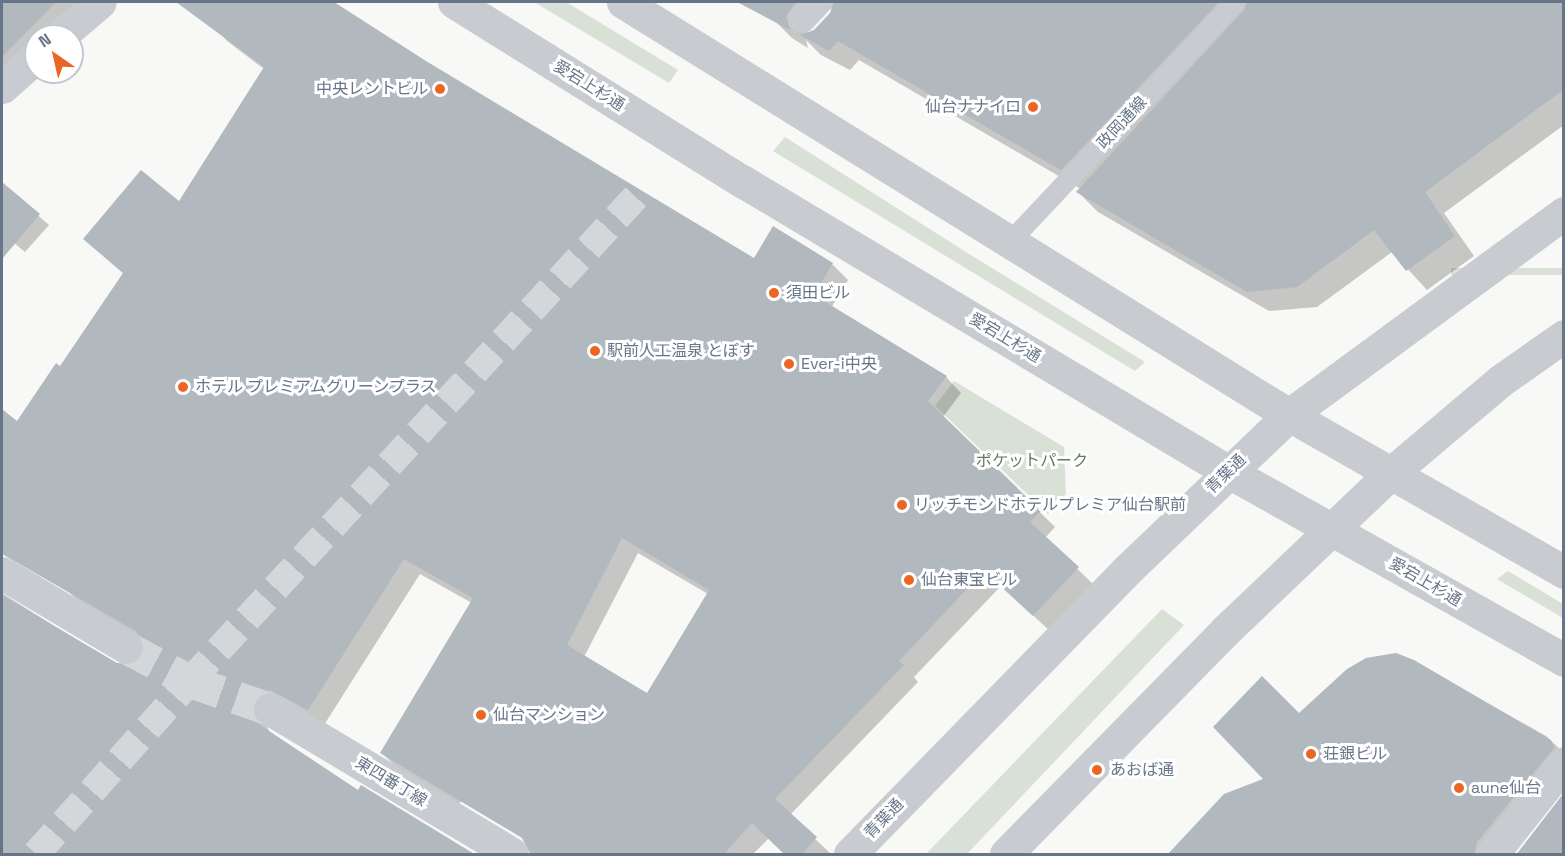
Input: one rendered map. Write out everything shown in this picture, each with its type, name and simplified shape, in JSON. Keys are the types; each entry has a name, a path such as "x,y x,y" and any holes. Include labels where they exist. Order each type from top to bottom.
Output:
{"street":[{"path":"74,24 100,2"},
{"name":"愛宕上杉通","path":"454,2 742,181 1228,472 1563,660"},
{"path":"622,2 1289,415 1563,572"},
{"path":"2,87 24,68"},
{"name":"青葉通","path":"850,855 1127,570 1289,415 1563,213"},
{"path":"1006,855 1226,630 1390,474 1500,381 1563,336"},
{"path":"2,573 126,647"},
{"name":"東四番丁線","path":"270,709 512,855"},
{"path":"1492,855 1563,762"}],"lane":[{"name":"政岡通線","path":"1009,243 1235,2"}],"green space":[{"path":"534,2 566,2 678,70 669,83"},
{"path":"785,137 1145,362 1135,371 773,151"},
{"path":"1451,268 1563,268 1563,275 1451,275"},
{"name":"ポケットパーク","path":"954,381 1064,447 1066,494 1048,514 935,406"},
{"path":"1508,571 1563,604 1563,618 1497,579"},
{"path":"1162,609 1184,625 967,854 926,854"}],"building":[{"path":"2,2 56,2 34,24 24,24 24,35 2,57"},
{"path":"176,2 334,2 426,61 754,258 773,226 833,263 814,295 947,376 928,401 1041,511 1030,522 1079,567 1033,616 984,571 899,661 904,665 775,799 817,837 801,855 785,855 752,823 723,855 531,855 522,838 380,753 473,598 404,559 308,710 270,690 254,699 251,709 260,725 358,790 361,785 476,855 2,855 2,595 117,663 135,664 145,648 136,631 2,554 2,409 17,421 56,363 60,366 123,273 83,239 141,170 179,201 264,67","holes":["622,538 709,590 647,693 567,645"]},
{"path":"737,2 796,2 786,16 790,30"},
{"name":"仙台ナナイロ","path":"834,2 1219,2 1061,170 838,41 829,51 800,35 814,30 830,13"},
{"path":"1247,2 1563,2 1563,90 1425,192 1455,236 1406,271 1374,230 1297,287 1247,292 1076,192 1244,10"},
{"path":"2,182 40,214 2,259"},
{"path":"1396,653 1414,660 1551,740 1554,748 1477,842 1474,855 1167,855 1224,794 1263,779 1213,727 1262,676 1299,713 1347,669 1366,658"},
{"path":"1563,794 1563,855 1516,855"}],"tunnel":[{"path":"36,854 190,681 643,189"},
{"path":"126,647 190,681 270,709"}],"place":[{"name":"中央レントビル","path":"440,89"},
{"name":"仙台ナナイロ","path":"1033,107"},
{"name":"須田ビル","path":"774,293"},
{"name":"駅前人工温泉 とぽす","path":"595,351"},
{"name":"Ever-i中央","path":"789,364"},
{"name":"ホテル プレミアムグリーンプラス","path":"183,387"},
{"name":"リッチモンドホテルプレミア仙台駅前","path":"902,505"},
{"name":"仙台東宝ビル","path":"909,580"},
{"name":"仙台マンション","path":"481,715"},
{"name":"荘銀ビル","path":"1311,754"},
{"name":"あおば通","path":"1097,770"},
{"name":"aune仙台","path":"1459,788"}]}
